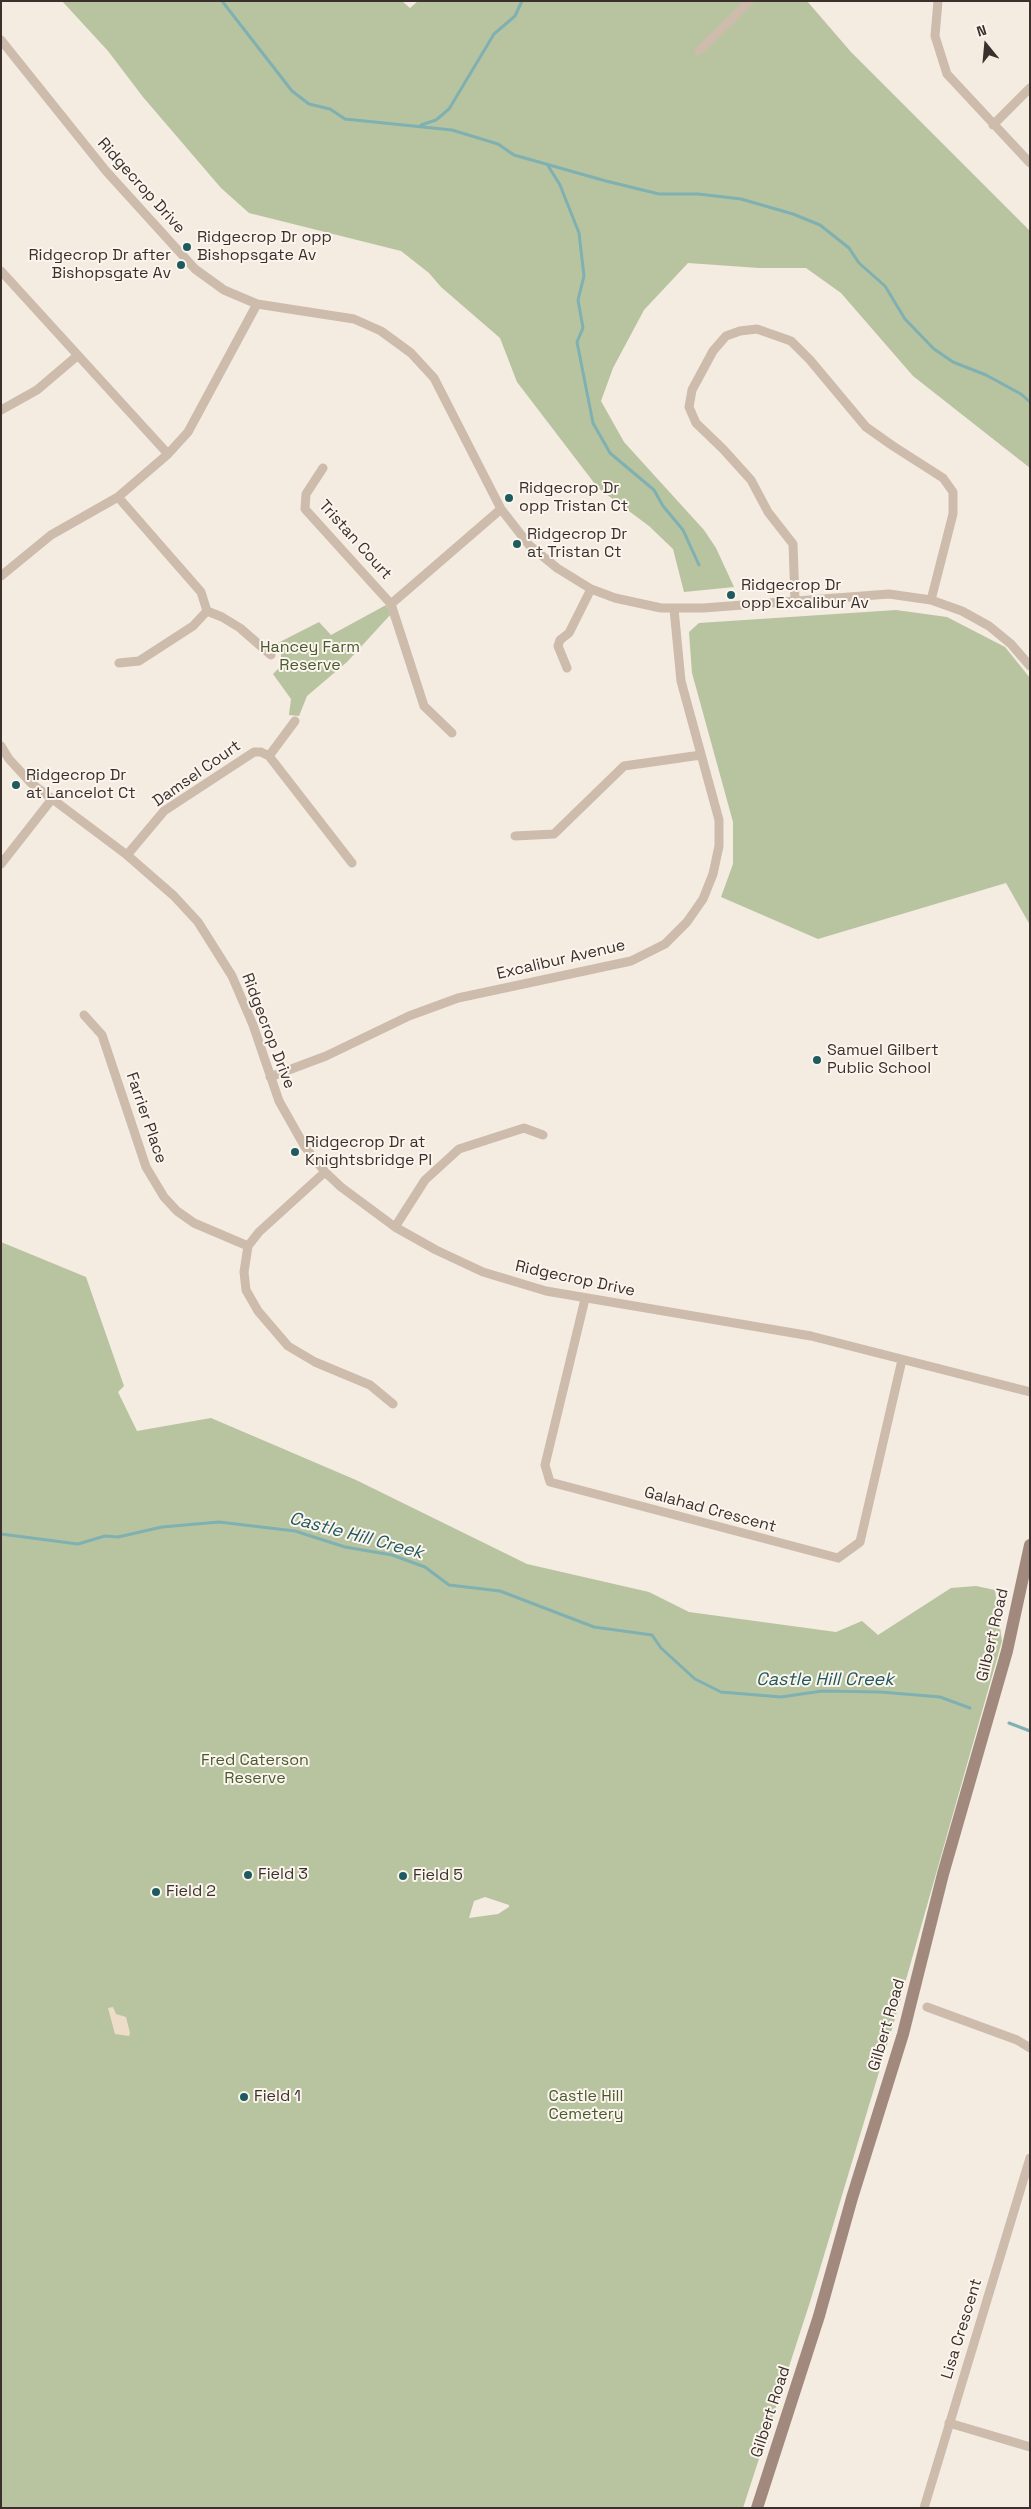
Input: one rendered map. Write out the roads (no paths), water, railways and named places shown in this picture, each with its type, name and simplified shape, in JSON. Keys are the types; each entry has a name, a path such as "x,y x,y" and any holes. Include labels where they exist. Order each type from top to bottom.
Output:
{"main road":[{"name":"Gilbert Road","path":"757,2508 819,2316 852,2198 903,2034 943,1874 1007,1652 1030,1545"}],"street":[{"path":"699,51 750,1"},
{"path":"938,1 935,36 947,74 1030,163"},
{"name":"Ridgecrop Drive","path":"1,40 106,171 195,269 224,290 257,304 354,319 382,331 411,353 434,378 501,509 530,545 557,568 591,589 615,598 674,609 889,594 931,600 962,611 989,626 1011,644 1030,666"},
{"path":"993,125 1030,88"},
{"path":"1,271 168,454"},
{"path":"1,576 51,535 118,497 168,454 188,432 257,304"},
{"path":"795,601 792,544 768,512 751,480 724,449 696,423 689,407 692,390 713,351 726,336 740,331 757,329 791,341 810,360 866,426 943,478 953,492 953,514 931,600"},
{"path":"1,410 37,390 77,356"},
{"name":"Tristan Court","path":"324,468 306,494 305,509 391,604 424,706 452,733"},
{"path":"118,497 201,592 207,611"},
{"name":"Tristan Court","path":"391,604 501,509"},
{"path":"567,668 558,646 560,640 569,632 591,589"},
{"name":"Excalibur Avenue","path":"270,1077 326,1056 409,1016 458,998 630,960 665,944 687,922 703,898 713,874 719,846 719,820 681,681 674,609"},
{"path":"207,611 222,617 240,628 271,655"},
{"path":"119,662 139,661 194,626 207,611"},
{"path":"295,722 269,756 352,862"},
{"name":"Ridgecrop Drive","path":"1,746 9,759 31,783 127,855 174,896 198,922 217,948 244,1000 270,1077 291,1124 325,1172 358,1201 395,1227 436,1250 483,1272 546,1292 797,1334 1030,1392"},
{"name":"Damsel Court","path":"127,855 164,812 254,752 261,752 269,756"},
{"path":"515,836 554,834 624,766 701,756"},
{"path":"1,864 52,799"},
{"name":"Farrier Place","path":"84,1015 102,1034 146,1167 164,1197 177,1211 194,1223 248,1246"},
{"path":"395,1227 425,1180 459,1149 524,1128 543,1134"},
{"path":"325,1172 259,1232 248,1246 244,1272 246,1290 258,1311 288,1346 315,1362 370,1384 392,1404"},
{"name":"Galahad Crescent","path":"585,1300 545,1465 550,1482 838,1558 860,1542 902,1360"},
{"path":"928,2007 1017,2040 1030,2048"},
{"name":"Lisa Crescent","path":"924,2508 1030,2158"},
{"path":"949,2423 1030,2447"}],"waterway":[{"path":"222,1 292,91 309,104 330,109 345,119 452,130 498,144 514,155 606,181 659,194 698,194 741,199 793,214 820,225 849,248 859,263 885,286 905,319 934,349 953,362 986,375 1021,394 1030,402"},
{"path":"421,125 436,120 449,109 494,34 515,16 522,1"},
{"path":"547,164 560,185 579,233 584,276 578,300 583,328 577,342 593,423 610,453 654,490 663,506 683,530 699,565"},
{"name":"Castle Hill Creek","path":"1,1534 78,1544 105,1536 118,1537 162,1527 219,1522 295,1531 345,1547 392,1555 425,1567 449,1585 500,1591 594,1627 652,1635 661,1648 695,1679 721,1692 781,1697 822,1691 881,1692 940,1697 970,1708"},
{"name":"Castle Hill Creek","path":"1009,1723 1030,1731"}],"place":[{"name":"Ridgecrop Dr opp Bishopsgate Av","path":"187,247"},
{"name":"Ridgecrop Dr after Bishopsgate Av","path":"181,265"},
{"name":"Ridgecrop Dr opp Tristan Ct","path":"509,498"},
{"name":"Ridgecrop Dr at Tristan Ct","path":"517,544"},
{"name":"Ridgecrop Dr opp Excalibur Av","path":"731,595"},
{"name":"Ridgecrop Dr at Lancelot Ct","path":"16,785"},
{"name":"Samuel Gilbert Public School","path":"817,1060"},
{"name":"Ridgecrop Dr at Knightsbridge Pl","path":"295,1152"},
{"name":"Field 3","path":"248,1875"},
{"name":"Field 5","path":"403,1876"},
{"name":"Field 2","path":"156,1892"},
{"name":"Field 1","path":"244,2097"}],"park label":[{"name":"Hancey Farm Reserve","path":"310,657"},
{"name":"Fred Caterson Reserve","path":"255,1770"},
{"name":"Castle Hill Cemetery","path":"586,2106"}]}
